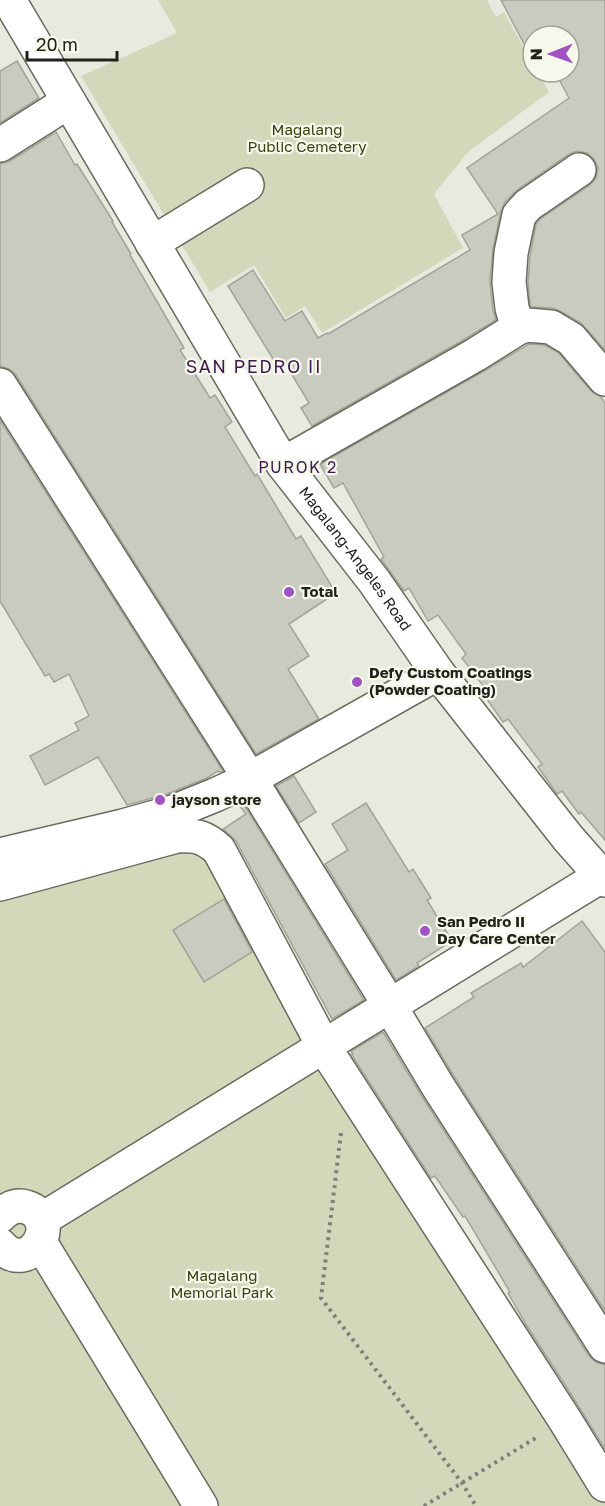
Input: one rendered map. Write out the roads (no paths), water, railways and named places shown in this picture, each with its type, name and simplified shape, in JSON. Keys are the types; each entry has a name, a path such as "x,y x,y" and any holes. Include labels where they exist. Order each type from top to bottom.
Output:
{"street":[{"name":"Magalang-Angeles Road","path":"15,2 68,102 283,464 374,581 438,673 568,838 603,878"},
{"path":"0,145 68,102"},
{"path":"518,328 512,308 509,282 511,252 519,215 528,204 579,170"},
{"path":"152,243 247,185"},
{"path":"283,464 475,355 518,328 527,325 551,327 571,339 605,379"},
{"path":"0,385 250,779 438,1088 605,1346"},
{"path":"0,855 123,826 172,812 215,795 250,779 438,673"},
{"path":"0,884 177,836 194,835 209,840 219,850 324,1047 605,1485"},
{"path":"0,1245 11,1254 19,1255 35,1249 40,1231 324,1047 603,878"},
{"path":"0,1216 6,1210 22,1206 30,1208 36,1214 40,1231 201,1506"}],"place":[{"name":"Total","path":"289,592"},
{"name":"Defy Custom Coatings (Powder Coating)","path":"357,682"},
{"name":"jayson store","path":"160,800"},
{"name":"San Pedro II Day Care Center","path":"425,931"}],"district":[{"name":"SAN PEDRO II","path":"254,367"},
{"name":"PUROK 2","path":"298,467"}],"park label":[{"name":"Magalang Public Cemetery","path":"307,138"},
{"name":"Magalang Memorial Park","path":"222,1284"}]}
